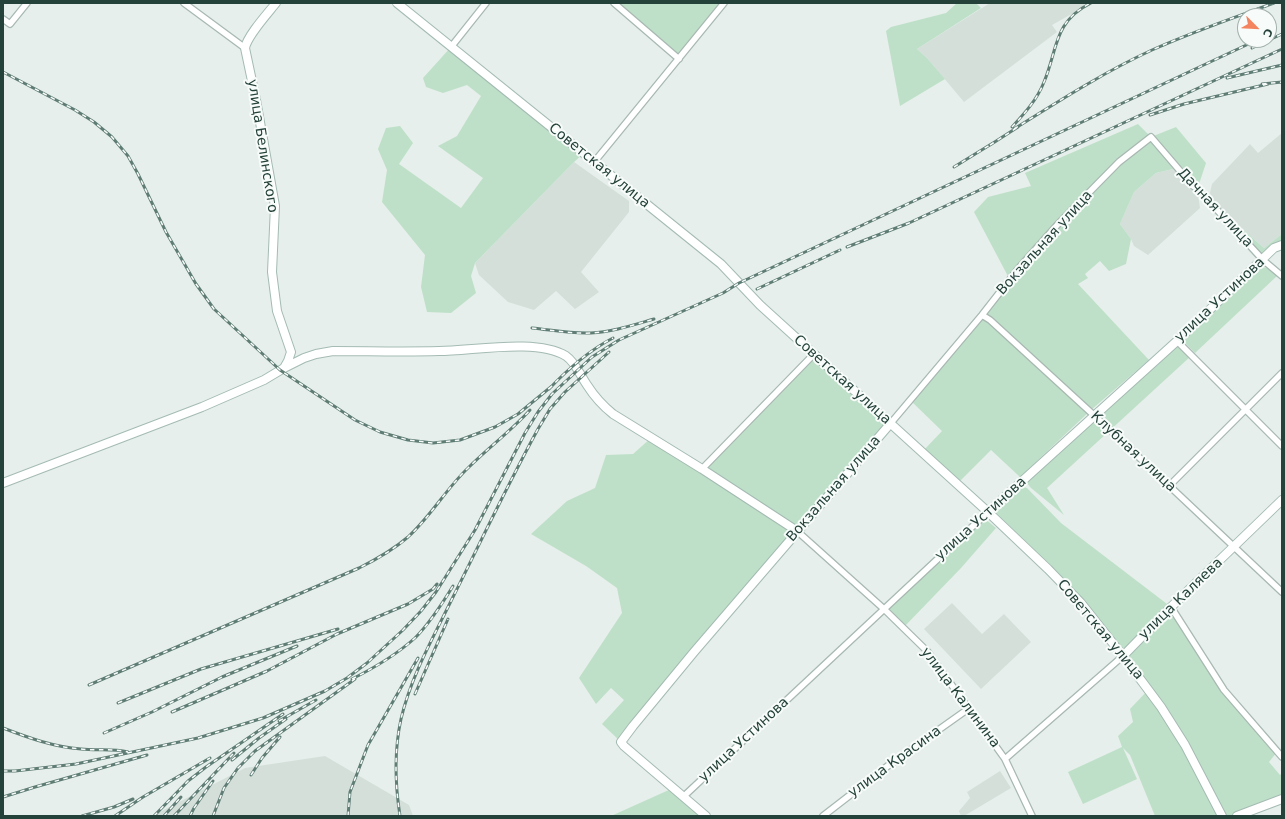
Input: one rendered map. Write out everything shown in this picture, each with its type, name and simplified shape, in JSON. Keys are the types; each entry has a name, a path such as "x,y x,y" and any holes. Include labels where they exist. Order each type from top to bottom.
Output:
{"street":[{"path":"3,19 10,24 27,3"},
{"path":"184,3 244,48 253,32 276,3"},
{"name":"Советская улица","path":"397,3 721,264 760,305 988,512 1048,569 1081,603 1161,707 1185,745 1222,816"},
{"path":"451,47 486,3"},
{"path":"614,3 679,59"},
{"path":"595,161 724,3"},
{"name":"улица Белинского","path":"244,48 256,100 275,206 272,272 278,311 291,352 284,368"},
{"name":"Дачная улица","path":"1151,137 1193,186 1197,188 1263,260 1282,276"},
{"name":"Вокзальная улица","path":"683,797 621,742 1058,223 1119,162 1151,137"},
{"name":"улица Устинова","path":"683,797 988,512 1177,341 1274,248 1282,245"},
{"name":"Клубная улица","path":"982,315 990,320 1094,416 1282,592"},
{"path":"1177,341 1282,446"},
{"path":"3,483 202,407 264,380 284,368 316,354 333,351 441,351 515,346 548,350 563,354 574,364 601,404 613,414 702,469 797,532"},
{"path":"702,469 814,354"},
{"path":"1169,486 1282,373"},
{"name":"улица Каляева","path":"1005,759 1123,656 1171,607 1282,500"},
{"name":"улица Калинина","path":"797,532 884,609 928,652 1005,759 1032,816"},
{"path":"1171,607 1224,690 1282,757"},
{"name":"улица Красина","path":"823,816 889,765 968,709"},
{"path":"683,797 706,816"},
{"path":"1237,816 1282,799"}],"shaded area":[{"path":"990,3 1091,3 1052,25 1057,32 964,102 927,58 917,49"},
{"path":"1282,133 1282,234 1264,248 1215,205 1210,193 1212,184 1250,144 1258,153"},
{"path":"574,162 629,201 629,212 581,272 599,292 575,309 556,291 534,310 508,302 479,275 475,263"},
{"path":"1177,168 1197,188 1200,208 1148,255 1134,246 1131,239 1120,224 1134,192 1156,173"},
{"path":"952,603 982,634 1004,614 1031,642 981,689 924,629"},
{"path":"325,756 409,805 413,816 152,816 245,768"},
{"path":"1000,771 1011,788 964,816 961,816 959,811 970,798 967,792"}],"green space":[{"path":"614,3 724,3 679,59"},
{"path":"957,3 976,3 981,8 917,49 945,79 900,106 886,31 891,27 946,13"},
{"path":"451,47 584,153 475,263 471,276 476,293 451,313 427,312 421,287 425,255 382,202 387,170 378,149 386,128 400,126 413,143 399,164 461,208 483,178 438,146 457,136 481,96 467,85 443,93 426,87 423,78"},
{"path":"1138,124 1151,137 1176,127 1206,163 1199,184 1193,186 1177,168 1156,173 1134,192 1120,224 1131,239 1126,264 1109,271 1100,261 1085,274 1088,278 1078,284 1149,360 1091,410 1020,477 991,450 957,484 923,451 942,431 911,401 1010,280 974,212 988,197 1031,186 1025,173"},
{"path":"1215,205 1264,248 1282,234 1282,245 1263,258"},
{"path":"1260,267 1269,269 1277,276 1195,353 1183,341"},
{"path":"1179,344 1191,356 1047,488 1064,515 1031,488 1026,482"},
{"path":"814,354 890,424 621,742 602,724 624,700 611,688 596,704 579,678 622,613 617,588 586,566 531,534 567,501 595,488 606,455 633,454 651,438 702,469"},
{"path":"1021,486 1027,488 1061,523 1171,607 1224,690 1277,752 1269,762 1280,775 1282,773 1282,799 1237,816 1155,816 1130,755 1123,748 1137,779 1083,804 1068,772 1122,747 1118,736 1133,722 1130,709 1148,690 1081,603 988,512"},
{"path":"984,518 996,528 961,568 905,626 888,609"},
{"path":"671,789 703,816 611,816"}],"railway":[{"path":"1012,127 1038,95 1048,70 1058,37 1063,28 1079,10 1091,3"},
{"path":"1014,129 1082,87 1152,50 1213,25 1274,3"},
{"path":"1277,36 1282,34"},
{"path":"3,771 76,764 198,738 263,718 325,691 347,678 367,663 403,630 421,611 436,592 475,530 525,433 538,412 552,394 592,357 619,340 723,293 739,283 1240,48"},
{"path":"847,247 909,223 1282,49"},
{"path":"1227,78 1282,65"},
{"path":"3,72 75,110 94,122 112,137 128,156 166,232 196,284 214,309 280,370 355,420 380,432 408,440 433,443 460,440 495,427 518,414 552,386"},
{"path":"1262,84 1282,82"},
{"path":"1150,115 1184,104 1268,84"},
{"path":"990,145 1018,127"},
{"path":"954,167 993,143"},
{"path":"757,289 840,250"},
{"path":"532,328 591,333 615,330 654,319"},
{"path":"549,389 579,361 613,338"},
{"path":"400,816 396,768 397,743 405,703 424,656 516,471 550,409 565,392 609,352"},
{"path":"89,685 359,568 385,554 408,537 460,476 530,410"},
{"path":"172,712 267,671 337,634 408,604 433,589 437,584"},
{"path":"352,679 385,661 415,638 431,620 453,586"},
{"path":"415,694 448,619"},
{"path":"118,703 201,669 338,629"},
{"path":"104,733 152,712 222,677 297,646"},
{"path":"348,816 350,792 368,745 418,658"},
{"path":"213,816 224,788 238,768 255,751 355,679"},
{"path":"279,721 316,700"},
{"path":"154,816 188,781 283,714"},
{"path":"232,760 286,719"},
{"path":"3,728 32,739 71,748 128,752"},
{"path":"251,775 262,758 280,737"},
{"path":"174,816 234,753"},
{"path":"3,797 147,755"},
{"path":"115,816 143,797 210,758"},
{"path":"190,816 213,781"},
{"path":"164,816 181,797"},
{"path":"82,816 114,807 133,799"}]}
